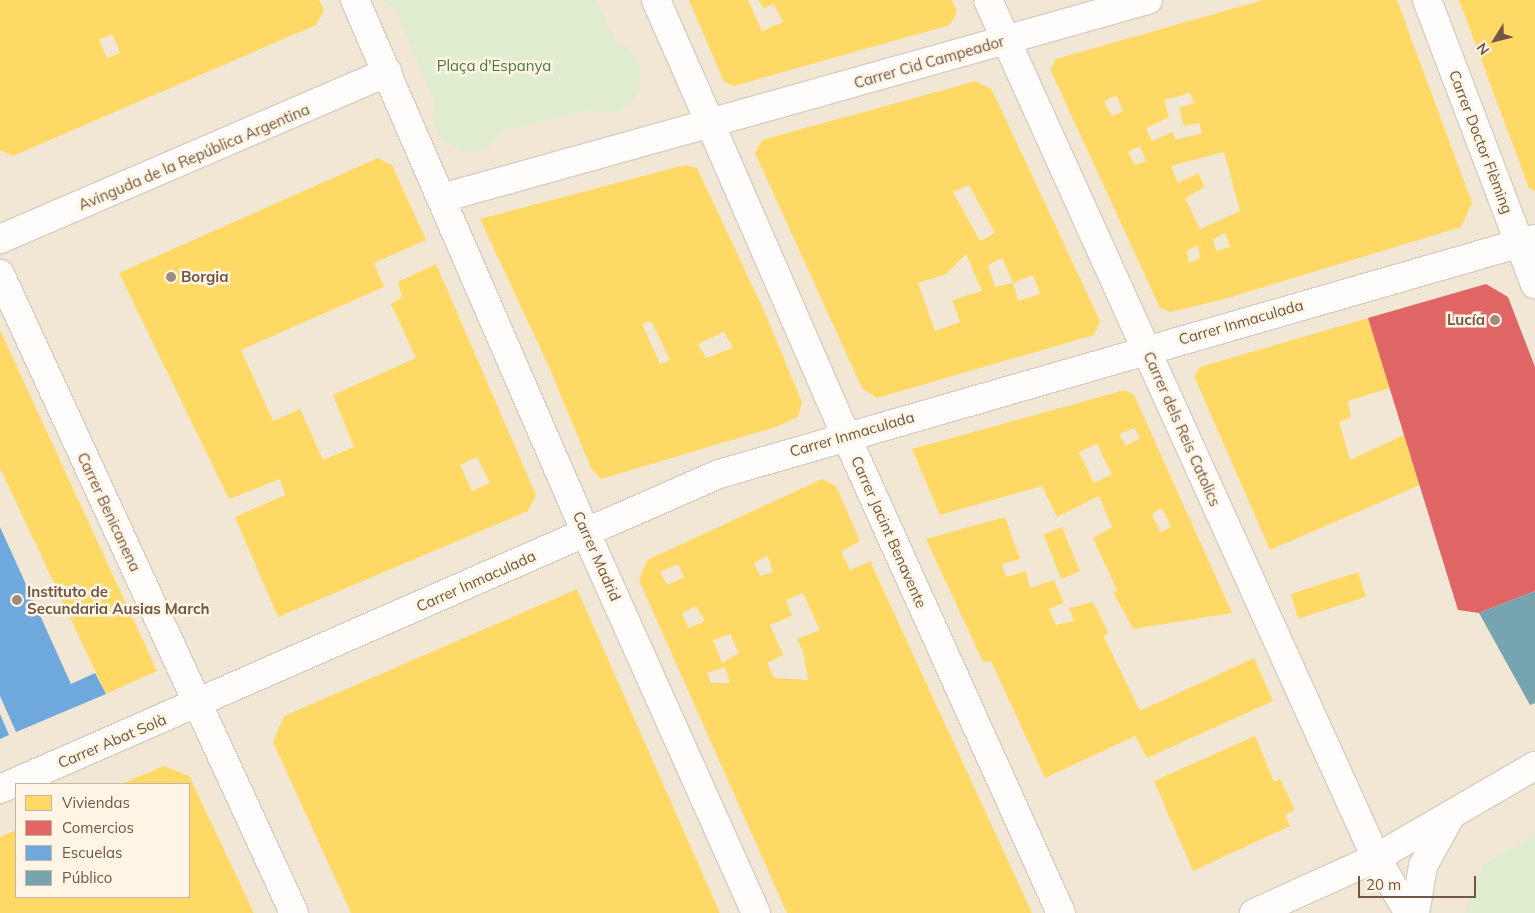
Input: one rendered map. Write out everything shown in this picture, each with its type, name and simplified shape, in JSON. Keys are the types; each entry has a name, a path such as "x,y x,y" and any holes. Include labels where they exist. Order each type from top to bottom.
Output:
{"street":[{"path":"355,0 442,198 710,122 656,0"},
{"name":"Carrer dels Reis Catolics","path":"988,0 1376,858 1409,913"},
{"name":"Carrer Cid Campeador","path":"710,122 1148,0"},
{"name":"Carrer Doctor Flèming","path":"1427,0 1527,241 1535,284"},
{"name":"Avinguda de la República Argentina","path":"0,239 388,72"},
{"name":"Carrer Jacint Benavente","path":"710,122 846,436 1061,913"},
{"name":"Carrer Madrid","path":"442,198 586,533 756,913"},
{"name":"Carrer Inmaculada","path":"196,704 719,474 1527,241"},
{"name":"Carrer Benicanena","path":"0,274 196,704 294,913"},
{"name":"Carrer Abat Solà","path":"0,789 196,704"},
{"path":"1254,913 1376,858 1535,766"},
{"path":"1415,913 1423,866 1452,814"},
{"name":"Carrer dels Reis Catolics","path":"1376,858 1391,913"}],"shaded area":[{"path":"0,0 1535,0 1535,913 0,913"}],"green space":[{"name":"Plaça d'Espanya","path":"383,0 596,0 617,44 626,46 640,65 641,86 631,103 615,113 585,110 503,131 489,146 471,152 462,151 444,142 438,134 432,116 434,101 396,10"},
{"path":"1535,835 1535,913 1464,913 1484,864"}],"building: Viviendas":[{"path":"0,0 319,0 324,11 316,25 13,156 0,150","holes":["112,34 120,53 107,58 99,40"]},
{"path":"689,0 748,0 762,31 783,22 774,4 763,8 759,0 952,0 957,12 950,25 734,86 724,82"},
{"path":"1263,0 1397,0 1472,203 1461,227 1221,300 1170,312 1160,308 1050,69 1056,59","holes":["1190,93 1194,103 1179,108 1184,126 1199,123 1202,133 1175,140 1173,132 1152,141 1146,128 1169,117 1164,100","1116,95 1123,111 1112,116 1104,102","1140,146 1146,161 1135,165 1128,152","1224,152 1240,211 1200,229 1185,198 1205,187 1198,173 1178,183 1171,166","1225,233 1230,247 1216,251 1213,239","1198,245 1200,258 1189,263 1187,251"]},
{"path":"1459,0 1535,0 1535,191 1529,188"},
{"path":"976,81 992,90 1100,321 1094,335 877,398 862,388 755,153 762,140","holes":["969,185 995,233 980,241 953,192","966,254 982,291 952,300 960,322 935,331 918,283 946,274","1002,258 1013,283 995,287 988,265","1033,275 1040,294 1018,301 1013,283"]},
{"path":"378,158 392,165 426,240 374,263 384,287 241,350 273,421 300,409 323,460 354,447 333,395 416,358 391,304 402,297 398,282 436,264 536,495 528,511 278,617 235,517 285,495 280,479 229,499 119,273","holes":["477,457 490,483 472,491 460,465"]},
{"path":"685,165 697,168 765,313 802,402 798,417 776,427 601,479 591,468 549,367 480,219","holes":["651,321 670,360 660,364 642,324","724,332 733,348 706,358 698,344"]},
{"path":"1368,318 1390,388 1348,401 1351,417 1339,422 1350,460 1404,435 1420,485 1270,550 1194,376 1200,367"},
{"path":"0,330 157,671 106,694 0,468"},
{"path":"1125,390 1134,395 1232,613 1133,629 1113,592 1117,590 1093,538 1112,527 1099,496 1057,517 1042,486 940,515 912,449","holes":["1134,428 1140,438 1126,446 1119,434","1097,444 1112,474 1094,483 1079,452","1162,508 1171,527 1160,532 1152,514"]},
{"path":"822,479 836,486 860,541 841,552 850,570 870,561 1032,913 787,913 639,580 647,560","holes":["768,556 773,572 760,576 754,563","678,564 684,577 667,585 660,572","803,593 820,630 797,639 803,651 808,680 774,678 767,663 783,655 770,625 792,616 786,600","696,606 705,621 688,628 682,613","730,634 739,653 722,663 713,640","725,667 730,683 711,683 707,673"]},
{"path":"1005,517 1020,559 1002,564 1006,577 1026,571 1030,588 1054,580 1064,603 1049,609 1056,625 1074,621 1069,608 1093,602 1109,634 1103,635 1140,711 1254,658 1273,701 1147,758 1135,736 1045,778 991,661 983,662 926,539"},
{"path":"1062,527 1080,572 1061,579 1043,534"},
{"path":"1358,572 1366,597 1299,619 1290,594"},
{"path":"577,589 720,913 351,913 273,742 284,716"},
{"path":"1255,736 1274,782 1280,779 1295,810 1285,815 1290,826 1193,871 1154,781"},
{"path":"164,766 189,776 254,913 0,913 0,837 15,830 15,898 190,898 190,783 123,783"}],"building: Comercios":[{"path":"1486,284 1508,297 1535,367 1535,591 1479,613 1458,610 1368,318"}],"building: Escuelas":[{"name":"Instituto de Secundaria Ausias March","path":"0,527 71,684 95,673 106,694 16,732 0,696"},
{"path":"0,714 9,735 0,739"}],"building: Público":[{"path":"1535,591 1535,703 1530,705 1479,613"}],"place":[{"name":"Borgia","path":"171,277"},
{"name":"Lucía","path":"1495,320"},
{"name":"Instituto de Secundaria Ausias March","path":"17,600"}]}
